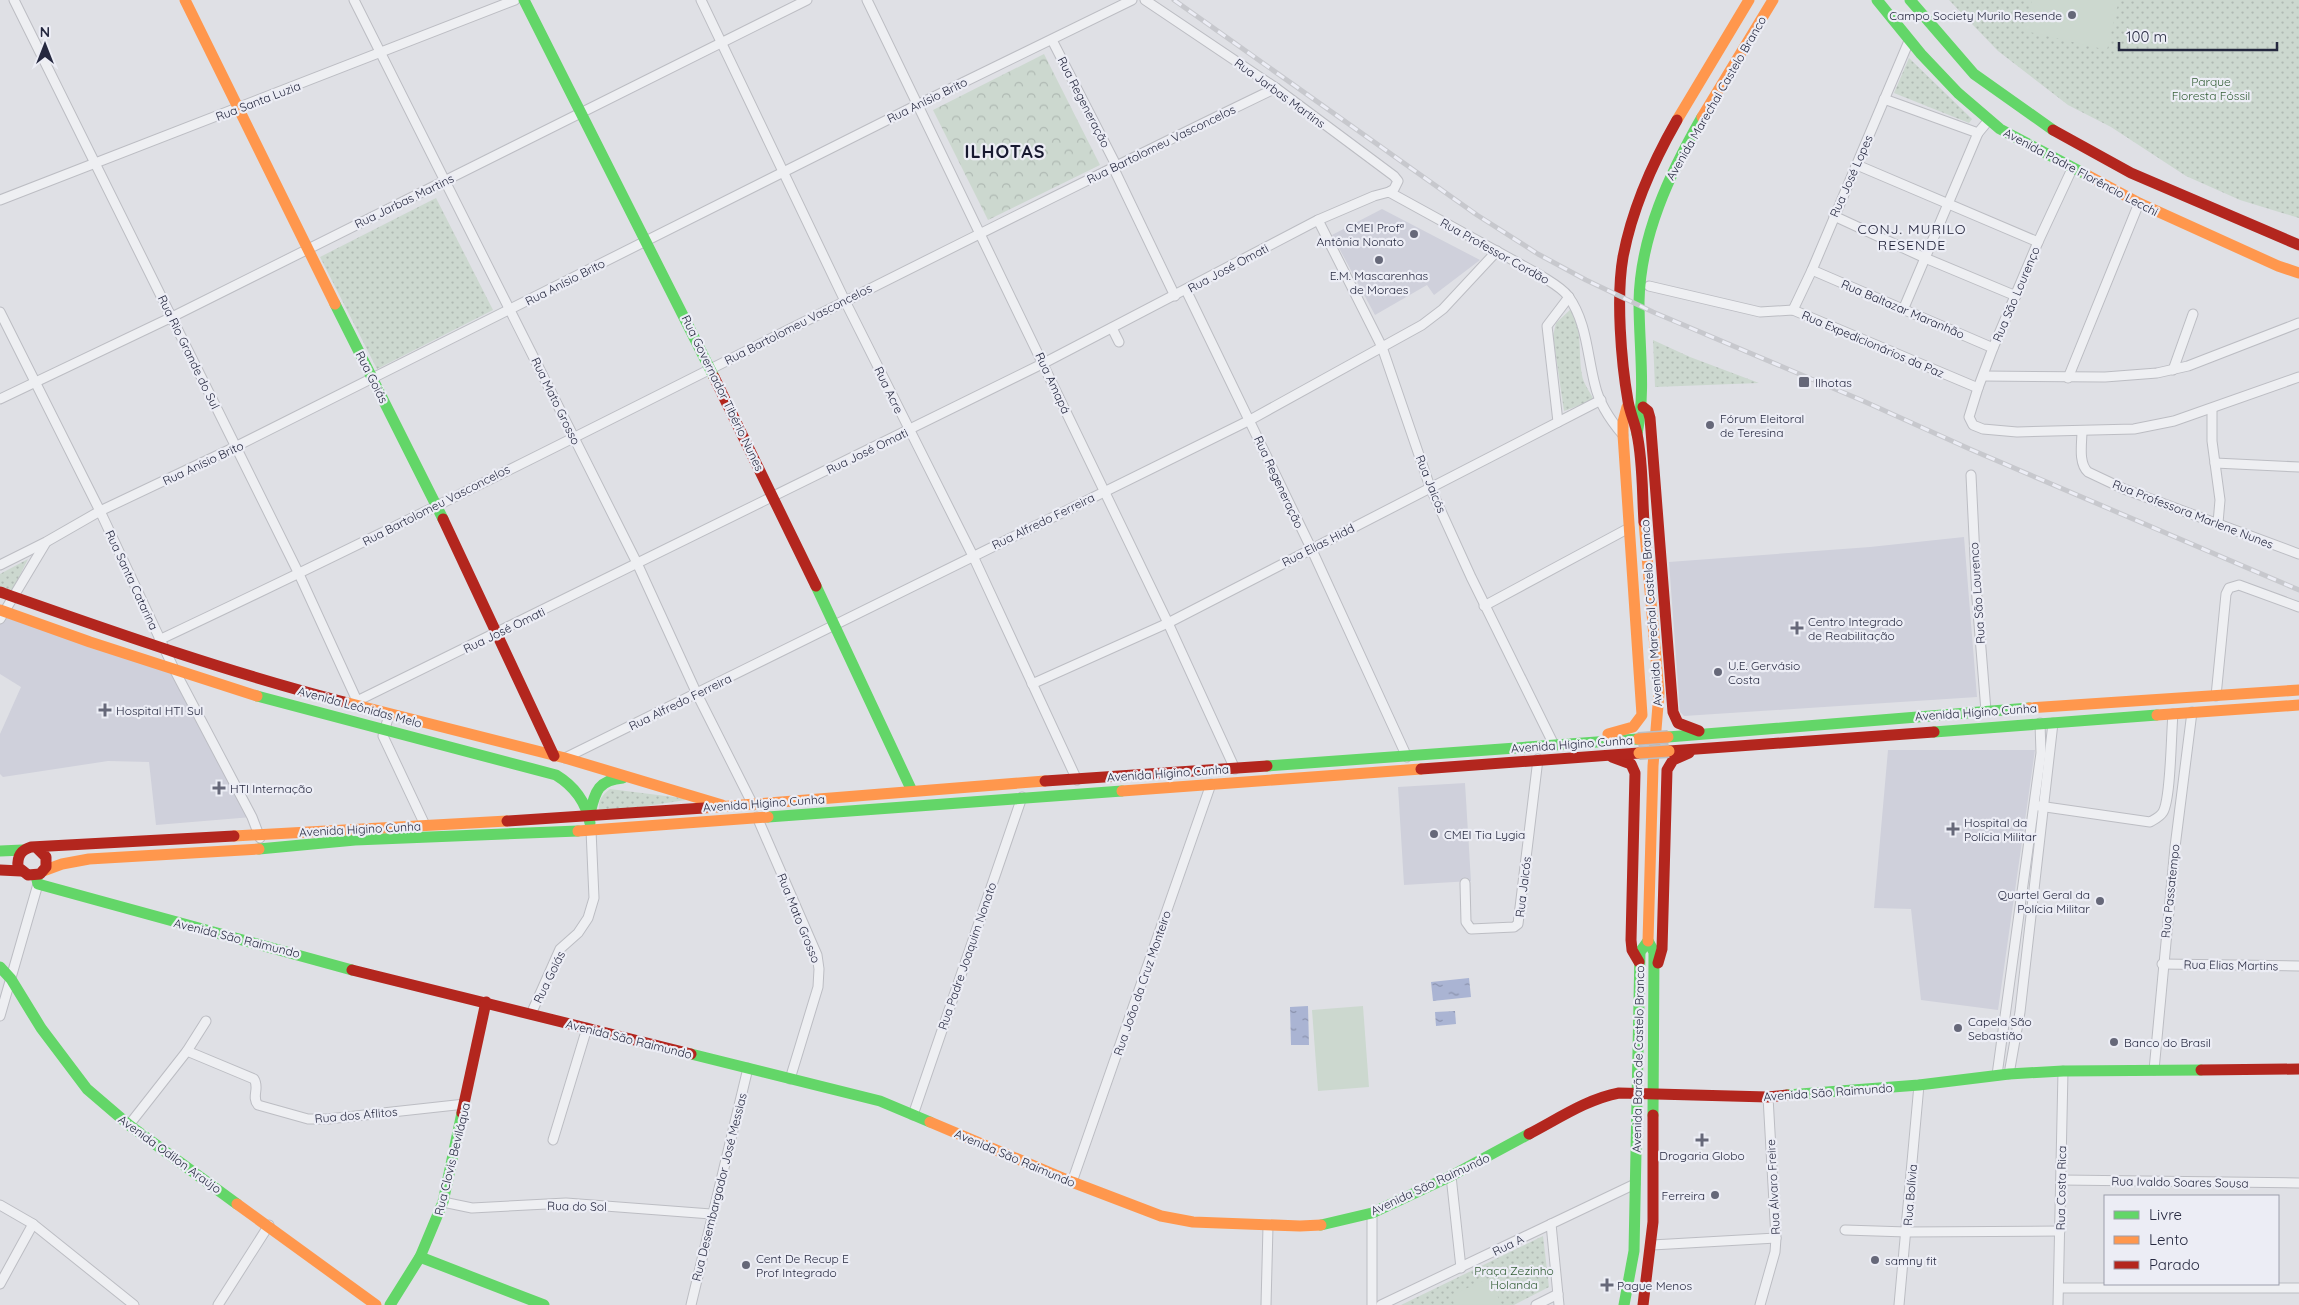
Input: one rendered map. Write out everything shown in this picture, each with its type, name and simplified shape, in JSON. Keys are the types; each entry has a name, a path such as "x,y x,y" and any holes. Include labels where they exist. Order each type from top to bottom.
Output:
{"main road":[{"name":"Rua Goiás","path":"185,0 307,249 436,505 496,634 559,757"},
{"name":"Rua Governador Tibério Nunes","path":"524,0 711,368 837,625 912,791"},
{"name":"Avenida Marechal Castelo Branco","path":"1648,941 1653,766 1658,693 1637,434 1627,407 1620,288 1623,258 1632,220 1665,143 1749,0"},
{"name":"Avenida Marechal Castelo Branco","path":"1637,434 1643,407 1639,335 1640,283 1651,225 1667,184 1690,139 1772,0"},
{"name":"Avenida Padre Florêncio Lecchi","path":"1877,0 1909,40 1958,93 1988,120 2072,169 2139,204 2278,266 2299,273"},
{"name":"Avenida Padre Florêncio Lecchi","path":"1910,0 1974,74 1995,91 2061,136 2110,162 2228,216 2299,245"},
{"path":"2101,184 2110,162"},
{"path":"1594,742 1610,733 1634,728 1639,724 1642,715 1622,435 1627,407"},
{"path":"1643,407 1648,411 1650,418 1673,712 1680,725 1708,734"},
{"name":"Avenida Leônidas Melo","path":"0,592 162,645 270,683 559,757 726,806"},
{"name":"Avenida Leônidas Melo","path":"1,613 268,700 556,775 574,790 589,817 591,830"},
{"name":"Avenida Higino Cunha","path":"36,847 589,817 912,791 1708,734 1986,711 2299,690"},
{"name":"Avenida Higino Cunha","path":"39,877 62,864 89,859 261,849 355,840 591,830 1606,754 1698,749 2299,705"},
{"path":"1654,967 1659,962 1662,949 1666,770 1674,760 1698,749"},
{"path":"1606,754 1631,764 1635,773 1631,940 1632,950 1640,962"},
{"path":"589,817 594,797 601,784 613,778 630,778"},
{"path":"0,851 23,850 36,847 46,857 46,866 39,877 28,875 21,871 0,870"},
{"path":"21,871 18,858 23,850"},
{"name":"Avenida São Raimundo","path":"39,877 334,965 880,1102 1072,1182 1161,1216 1193,1222 1268,1226 1320,1225 1372,1213 1451,1176 1602,1096 1619,1093 1768,1098 1919,1085 1997,1075 2063,1071 2299,1069"},
{"name":"Avenida Barão de Castelo Branco","path":"1624,1305 1634,1251 1640,952 1648,941 1654,952 1652,1246 1643,1305"},
{"name":"Avenida Odilon Araújo","path":"0,967 11,980 41,1028 87,1089 129,1125 269,1225 376,1305"},
{"name":"Rua Clovis Beviláqua","path":"390,1305 420,1257 443,1202 466,1104 486,1002"},
{"path":"420,1257 544,1305"}],"street":[{"name":"Rua Rio Grande do Sul","path":"14,0 299,574 358,704"},
{"name":"Rua Mato Grosso","path":"354,0 446,180 637,564 697,694 753,805"},
{"name":"Rua Santa Luzia","path":"0,200 515,0"},
{"name":"Rua Acre","path":"701,0 845,301 973,556 1078,780"},
{"name":"Rua Jarbas Martins","path":"0,399 172,317 808,0"},
{"name":"Rua Amapá","path":"867,0 1044,363 1235,768"},
{"name":"Rua Anísio Brito","path":"0,565 46,542 100,511 236,447 917,104 1132,0"},
{"name":"Rua Jarbas Martins","path":"1145,0 1276,88 1394,176 1398,181 1397,185 1388,192"},
{"name":"Rua Regeneração","path":"1052,40 1115,166 1175,296"},
{"name":"Rua José Lopes","path":"1793,310 1812,270 1909,40"},
{"name":"Rua Bartolomeu Vasconcelos","path":"162,645 436,505 1115,166 1276,88"},
{"path":"1884,99 1978,133"},
{"path":"1903,310 1978,133 1988,120"},
{"path":"1857,165 2038,242"},
{"name":"Rua São Lourenço","path":"2072,169 2038,242 1993,348 1978,388 1969,421 1978,427 1992,430 2082,431"},
{"name":"Rua José Omati","path":"358,704 1044,363 1318,220 1388,192"},
{"name":"Rua Professor Cordão","path":"1388,192 1540,275 1569,297 1578,314 1585,335 1595,386 1601,400"},
{"path":"2068,378 2139,204"},
{"path":"1834,216 1924,258 2016,296"},
{"name":"Rua Jaicós","path":"1318,220 1382,347 1430,487 1484,606 1554,745"},
{"name":"Rua Alfredo Ferreira","path":"559,757 697,694 1250,420 1422,325 1443,309 1497,251"},
{"name":"Rua Baltazar Maranhão","path":"1812,270 1993,348"},
{"name":"Rua Expedicionários da Paz","path":"1650,286 1760,312 1793,310 1978,388"},
{"name":"Rua Regeneração","path":"1186,290 1311,548 1407,756"},
{"path":"1558,422 1547,326 1569,297"},
{"name":"Rua Santa Catarina","path":"0,312 100,511 162,645 260,834 261,849"},
{"path":"2173,370 2193,314"},
{"path":"1983,376 2068,378 2136,376 2173,370 2299,323"},
{"path":"1112,328 1119,342"},
{"path":"2082,431 2142,428 2174,421 2299,377"},
{"path":"1601,400 1612,422 1622,435"},
{"name":"Rua Elias Hidd","path":"1032,684 1168,623 1601,400"},
{"path":"2212,409 2212,441 2220,500 2218,523"},
{"name":"Rua Professora Marlene Nunes","path":"2082,431 2082,460 2084,469 2088,472 2124,488 2299,554"},
{"path":"2215,463 2299,467"},
{"name":"Rua São Lourenco","path":"1971,475 1976,599 1986,711"},
{"path":"1484,606 1630,528"},
{"path":"1,613 46,542"},
{"path":"2216,696 2226,594 2229,588 2239,586 2299,608"},
{"name":"Rua Passatempo","path":"2154,1070 2162,964 2192,712"},
{"path":"2038,806 2150,822 2162,813 2169,783 2173,714"},
{"path":"389,715 383,731 384,739 425,825"},
{"path":"2009,1074 2020,1012 2038,806 2041,753 2040,723"},
{"path":"1997,1075 2038,806 2053,723"},
{"name":"Rua Jaicós","path":"1465,883 1468,926 1471,929 1514,928 1518,924 1538,759"},
{"path":"2169,783 2183,782"},
{"name":"Rua João da Cruz Monteiro","path":"1072,1182 1211,784"},
{"path":"906,806 912,791"},
{"name":"Rua Padre Joaquim Nonato","path":"913,1115 1022,797"},
{"name":"Rua Mato Grosso","path":"756,817 820,968 818,987 790,1079"},
{"name":"Rua Goiás","path":"531,1014 560,949 578,933 592,908 594,898 591,830"},
{"path":"0,1016 39,877"},
{"name":"Rua Elias Martins","path":"2162,964 2299,966"},
{"path":"129,1125 188,1051 206,1021"},
{"path":"553,1140 586,1028"},
{"name":"Rua dos Aflitos","path":"188,1051 254,1079 257,1086 255,1102 262,1108 308,1119 348,1118 466,1104"},
{"name":"Rua Desembargador José Messias","path":"691,1305 711,1214 748,1068"},
{"name":"Rua Costa Rica","path":"2058,1305 2063,1071"},
{"name":"Rua Bolívia","path":"1900,1305 1919,1085"},
{"name":"Rua Álvaro Freire","path":"1760,1305 1775,1252 1776,1238 1768,1098"},
{"path":"1451,1176 1461,1268"},
{"name":"Rua Ivaldo Soares Sousa","path":"2062,1180 2299,1183"},
{"name":"Rua A","path":"1381,1305 1635,1184"},
{"name":"Rua do Sol","path":"443,1202 472,1208 566,1204 711,1214"},
{"path":"0,1204 33,1224 134,1305"},
{"path":"1372,1213 1372,1305"},
{"path":"0,1284 33,1224"},
{"path":"1551,1224 1559,1305"},
{"path":"218,1305 269,1225"},
{"path":"1266,1305 1268,1226"},
{"path":"1845,1230 1907,1232 2060,1230"},
{"path":"1652,1246 1776,1238"},
{"path":"2059,1288 2299,1288"},
{"path":"1536,1305 1558,1294"}],"shaded area":[{"name":"E.M. Mascarenhas de Moraes","path":"1382,209 1480,260 1434,295 1427,285 1375,315 1332,235"},
{"path":"1964,537 1977,697 1684,716 1680,712 1669,562 1870,547"},
{"name":"Hospital HTI Sul","path":"7,610 179,670 252,817 156,825 149,762 108,761 3,777 0,774 0,734 21,687 0,674 0,621"},
{"name":"Hospital da Polícia Militar","path":"1888,750 2035,750 1998,1010 1921,1000 1911,909 1874,908"},
{"name":"CMEI Tia Lygia","path":"1465,783 1471,881 1404,885 1398,787"}],"green space":[{"name":"Parque Floresta Fóssil","path":"1949,0 2299,0 2299,218 2240,200 2186,176 2111,127 2068,105 1998,51"},
{"name":"Campo Society Murilo Resende","path":"2032,0 2119,0 2107,50 2025,31"},
{"path":"1044,54 1100,165 988,220 933,110"},
{"path":"1909,58 1972,119 1969,123 1894,93"},
{"path":"436,198 493,310 377,369 320,257"},
{"path":"1571,309 1579,333 1583,378 1594,400 1564,411 1553,336 1556,323"},
{"path":"1653,340 1690,357 1759,383 1655,387"},
{"path":"28,559 11,593 0,588 0,574"},
{"path":"610,789 686,800 614,811 599,810 601,798"},
{"path":"1363,1006 1369,1087 1318,1091 1312,1010"},
{"name":"Praça Zezinho Holanda","path":"1543,1236 1549,1287 1514,1305 1401,1305"},
{"path":"1489,1278 1500,1301 1492,1305 1455,1305 1450,1296"}],"water":[{"path":"1469,978 1471,997 1433,1001 1431,982"},
{"path":"1308,1006 1309,1045 1291,1045 1290,1007"},
{"path":"1455,1011 1456,1024 1436,1026 1435,1012"}],"railway":[{"path":"1174,0 1477,215 1538,254 1586,280 1653,312 2299,590"}],"traffic: fast":[{"path":"524,0 714,377"},
{"path":"1877,0 1921,54 1958,93 2000,129 2087,175"},
{"path":"1910,0 1974,74 2053,130"},
{"path":"1637,434 1642,385 1639,302 1645,253 1651,229 1668,183 1702,117"},
{"path":"335,304 443,519"},
{"path":"816,586 912,791"},
{"path":"257,696 556,775 574,789 586,808 590,823"},
{"path":"1668,737 2029,708"},
{"path":"1934,732 2157,715"},
{"path":"1267,766 1638,739"},
{"path":"589,817 595,795 602,785 614,779 623,778"},
{"path":"768,817 1122,791"},
{"path":"259,849 355,840 578,831"},
{"path":"0,851 23,850"},
{"path":"36,876 38,884 352,970"},
{"path":"1624,1305 1634,1251 1640,952 1648,941"},
{"path":"1648,941 1654,952 1653,1115"},
{"path":"0,967 11,979 41,1028 87,1089 129,1125 237,1204"},
{"path":"691,1054 880,1101 930,1122"},
{"path":"1787,1095 1919,1085 2009,1074 2063,1071 2201,1070"},
{"path":"390,1305 420,1257 443,1202 462,1113"},
{"path":"1321,1225 1372,1213 1451,1176 1529,1134"},
{"path":"420,1257 544,1305"}],"traffic: slow":[{"path":"185,0 335,304"},
{"path":"1677,120 1749,0"},
{"path":"1702,117 1773,0"},
{"path":"2087,175 2139,203 2278,266 2299,273"},
{"path":"1608,734 1633,727 1642,715 1623,435 1623,422 1627,407"},
{"path":"1644,522 1659,693 1653,766 1648,941"},
{"path":"0,610 90,642 257,696"},
{"path":"2029,708 2299,690"},
{"path":"344,702 565,758 722,805"},
{"path":"2157,715 2299,705"},
{"path":"1638,739 1668,737"},
{"path":"1639,753 1669,751"},
{"path":"1122,791 1421,769"},
{"path":"704,808 1045,781"},
{"path":"578,831 768,817"},
{"path":"234,836 507,821"},
{"path":"43,871 62,864 89,859 259,849"},
{"path":"930,1122 1072,1182 1161,1216 1193,1222 1321,1225"},
{"path":"237,1204 376,1305"}],"traffic: jam":[{"path":"1644,522 1639,445 1628,401 1621,348 1621,273 1627,239 1644,186 1677,120"},
{"path":"2053,130 2131,173 2299,245"},
{"path":"714,377 816,586"},
{"path":"1643,407 1648,411 1650,418 1673,712 1678,723 1699,731"},
{"path":"443,519 554,756"},
{"path":"0,592 214,665 344,702"},
{"path":"1669,751 1934,732"},
{"path":"1421,769 1639,753"},
{"path":"1658,963 1662,949 1667,770 1673,760 1689,753"},
{"path":"1612,757 1631,764 1635,773 1631,940 1632,950 1639,962"},
{"path":"1045,781 1267,766"},
{"path":"507,821 704,808"},
{"path":"36,847 46,857 46,867 40,874 28,875 18,867 18,860 22,852 31,847 234,836"},
{"path":"0,870 21,871"},
{"path":"352,970 691,1054"},
{"path":"462,1113 486,1002"},
{"path":"2201,1070 2299,1069"},
{"path":"1529,1134 1584,1105 1619,1093 1768,1097 1787,1095"},
{"path":"1643,1305 1653,1222 1653,1115"}],"place":[{"name":"Campo Society Murilo Resende","path":"2072,15"},
{"name":"CMEI Profª Antônia Nonato","path":"1414,234"},
{"name":"E.M. Mascarenhas de Moraes","path":"1379,260"},
{"name":"Ilhotas","path":"1804,382"},
{"name":"Fórum Eleitoral de Teresina","path":"1710,425"},
{"name":"Centro Integrado de Reabilitação","path":"1797,628"},
{"name":"U.E. Gervásio Costa","path":"1718,672"},
{"name":"Hospital HTI Sul","path":"105,710"},
{"name":"HTI Internação","path":"219,788"},
{"name":"Hospital da Polícia Militar","path":"1953,829"},
{"name":"CMEI Tia Lygia","path":"1434,834"},
{"name":"Quartel Geral da Polícia Militar","path":"2100,901"},
{"name":"Capela São Sebastião","path":"1958,1028"},
{"name":"Banco do Brasil","path":"2114,1042"},
{"name":"Drogaria Globo","path":"1702,1140"},
{"name":"Ferreira","path":"1715,1195"},
{"name":"samny fit","path":"1875,1260"},
{"name":"Cent De Recup E Prof Integrado","path":"746,1265"},
{"name":"Pague Menos","path":"1607,1285"}],"district":[{"name":"ILHOTAS","path":"1005,151"},
{"name":"CONJ. MURILO RESENDE","path":"1912,237"}]}
